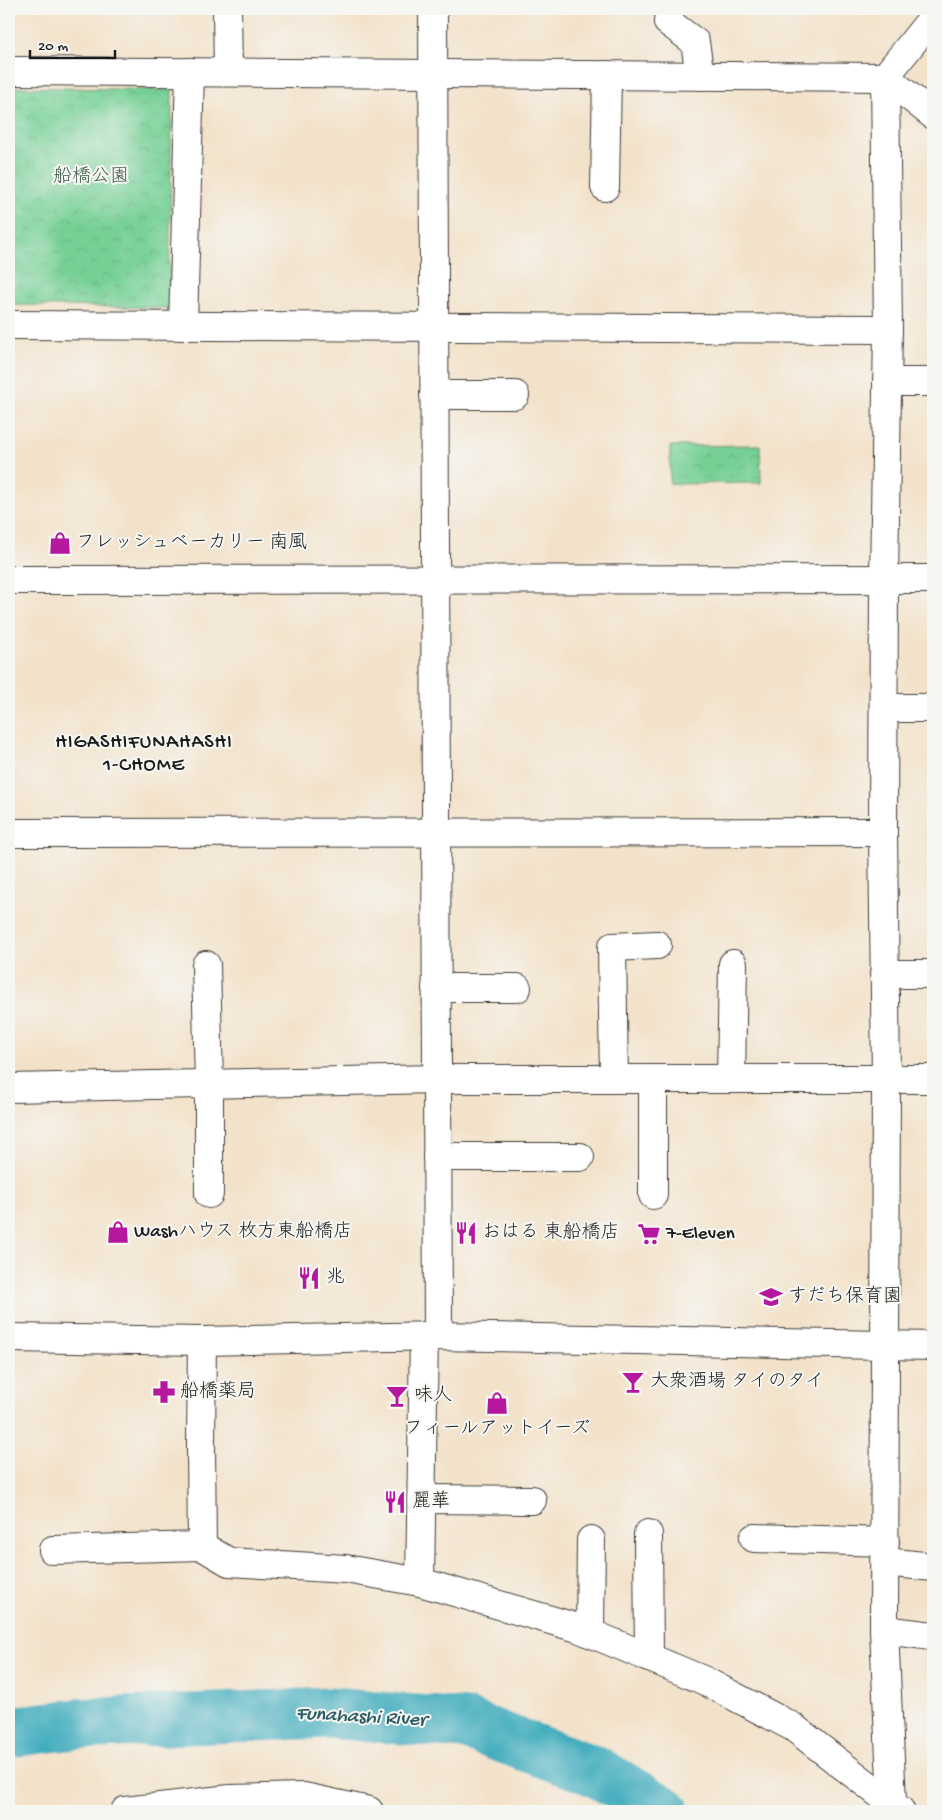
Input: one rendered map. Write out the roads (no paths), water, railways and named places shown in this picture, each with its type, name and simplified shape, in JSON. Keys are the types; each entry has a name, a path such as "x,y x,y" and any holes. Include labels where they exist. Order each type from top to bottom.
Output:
{"street":[{"path":"227,9 228,72"},
{"path":"420,1582 421,1499 431,1336 437,1157 433,9"},
{"path":"670,9 668,22 695,42 700,76"},
{"path":"896,1807 884,1630 886,1079 883,832 884,579 888,382 885,77 927,18"},
{"path":"9,70 885,77 933,115"},
{"path":"183,326 190,72"},
{"path":"605,187 607,75"},
{"path":"9,325 888,329"},
{"path":"888,382 933,382"},
{"path":"434,396 515,395"},
{"path":"9,580 933,579"},
{"path":"884,708 933,708"},
{"path":"9,833 883,832"},
{"path":"614,1079 612,947 658,945"},
{"path":"731,1079 733,964"},
{"path":"206,965 209,1194"},
{"path":"884,974 933,974"},
{"path":"436,988 517,988"},
{"path":"9,1088 437,1079 933,1079"},
{"path":"653,1079 653,1195"},
{"path":"437,1157 580,1157"},
{"path":"9,1338 202,1340 431,1336 933,1346"},
{"path":"202,1340 202,1546"},
{"path":"421,1499 532,1500"},
{"path":"648,1534 649,1658"},
{"path":"754,1538 885,1552 933,1567"},
{"path":"590,1633 591,1540"},
{"path":"53,1550 202,1546 229,1562 346,1569 420,1582 578,1628 703,1680 793,1727 896,1807"},
{"path":"884,1630 933,1636"},
{"path":"125,1811 230,1798 369,1811"}],"waterway":[{"name":"Funahashi River","path":"9,1732 76,1724 328,1713 465,1724 597,1772 664,1811"}],"place":[{"name":"フレッシュベーカリー 南風","path":"60,543"},
{"name":"Washハウス 枚方東船橋店","path":"118,1232"},
{"name":"おはる 東船橋店","path":"466,1233"},
{"name":"7-Eleven","path":"649,1234"},
{"name":"兆","path":"309,1278"},
{"name":"すだち保育園","path":"771,1297"},
{"name":"大衆酒場 タイのタイ","path":"633,1382"},
{"name":"船橋薬局","path":"164,1392"},
{"name":"味人","path":"397,1396"},
{"name":"フィールアットイーズ","path":"497,1403"},
{"name":"麗華","path":"395,1502"}],"district":[{"name":"HIGASHIFUNAHASHI 1-CHOME","path":"144,754"}],"park label":[{"name":"船橋公園","path":"91,177"}]}
